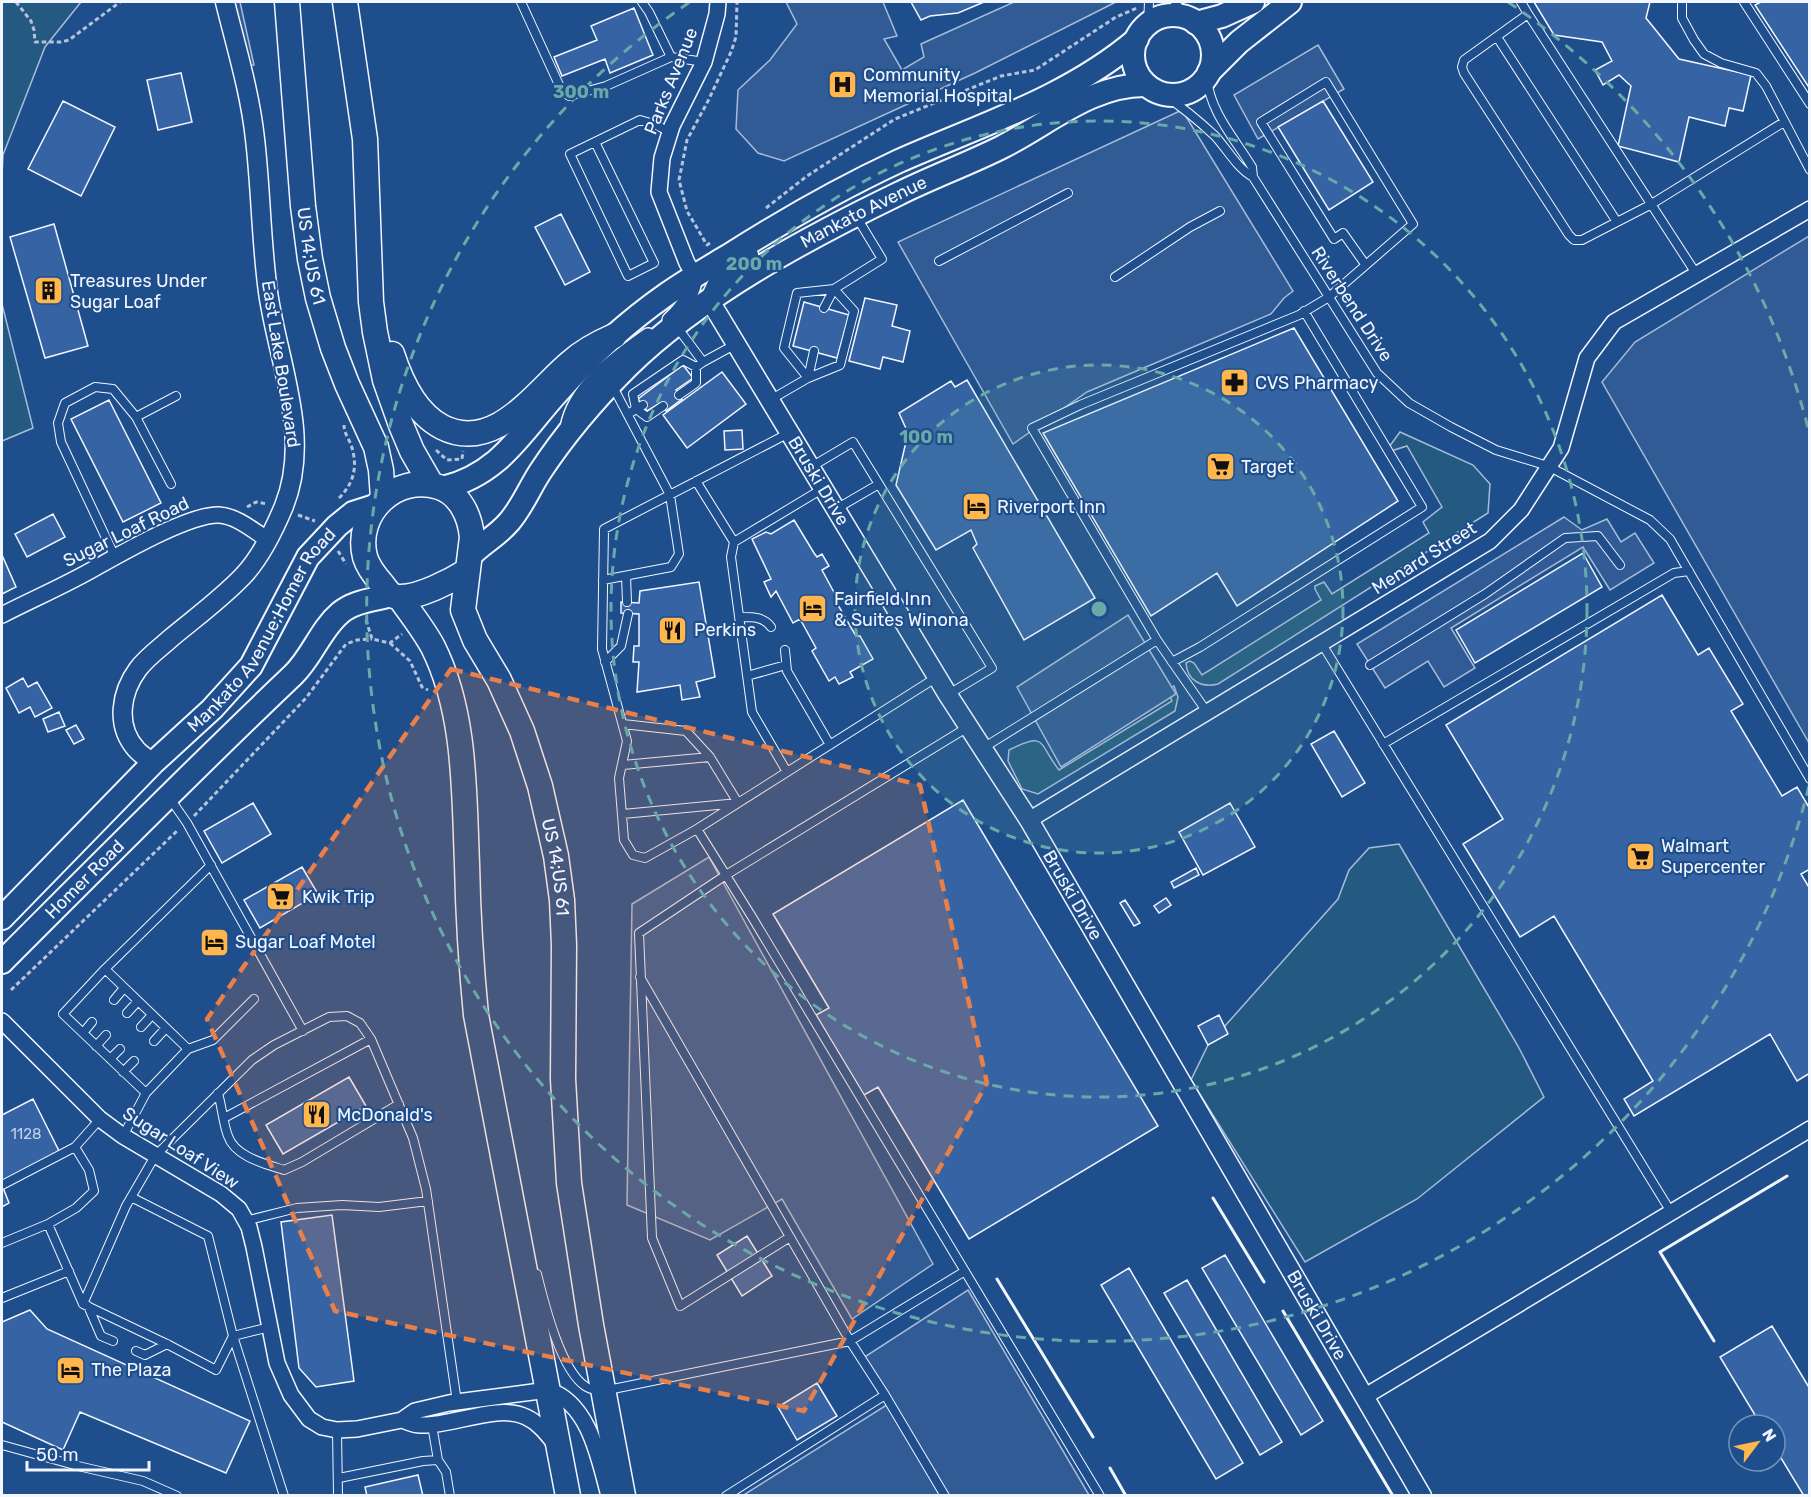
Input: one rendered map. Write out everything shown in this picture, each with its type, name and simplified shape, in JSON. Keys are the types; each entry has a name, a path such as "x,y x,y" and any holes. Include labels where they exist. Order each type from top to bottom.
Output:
{"highway":[{"name":"US 14;US 61","path":"287,2 303,206 310,259 318,298 333,348 376,447 381,470 379,502 366,525 365,556 369,567 396,596 433,647 455,716 464,783 470,947 477,1015 568,1496"},
{"name":"US 14;US 61","path":"345,2 365,139 370,280 375,332 385,380 405,434 437,486 459,501 465,509 471,527 463,610 466,622 499,680 522,731 540,786 556,856 564,945 563,1079 569,1183 603,1391 623,1496"},
{"path":"370,280 377,294 383,327 393,358 414,402 432,422 459,433 469,435 479,433 508,420 524,408 547,382 573,360 591,347 614,336"},
{"path":"379,502 403,486 417,484 437,486"},
{"path":"396,596 444,585 469,563"}],"main road":[{"name":"Mankato Avenue","path":"437,486 472,478 498,461 518,442 559,391 614,336 668,294 762,234 898,162 1055,94 1094,71 1142,23 1185,14 1222,16 1253,2"},
{"name":"Mankato Avenue","path":"469,563 510,521 540,471 566,434 612,383 629,365 710,301 772,261 855,215 1000,147 1093,96 1119,86 1179,95 1187,93 1194,89 1239,42 1290,2"},
{"path":"1185,14 1205,32 1212,46 1213,59 1208,75"},
{"path":"1142,23 1133,52 1134,65 1139,77 1155,90"},
{"name":"Mankato Avenue;Homer Road","path":"153,763 212,709 251,666 308,557 337,526 353,513 379,502"},
{"name":"Mankato Avenue;Homer Road","path":"168,796 296,672 325,630 340,613 360,603 396,596"},
{"name":"Homer Road","path":"2,918 153,763"},
{"name":"Homer Road","path":"2,962 168,796"}],"street":[{"name":"East Lake Boulevard","path":"153,763 135,748 125,728 122,708 127,686 150,656 244,574 268,540 285,504 293,479 296,457 294,427 269,298 255,137 248,95 225,2"},
{"name":"Parks Avenue","path":"695,276 687,263 659,192 662,158 670,132 704,62 718,2"},
{"path":"710,301 717,283 730,267 816,210 830,197"},
{"name":"Menard Street","path":"1029,820 1490,541 1521,510 1561,448 1587,358 1614,322 1809,209"},
{"path":"566,434 571,412 586,390 607,367 678,312 690,294 695,276"},
{"name":"Bruski Drive","path":"710,301 948,695 1029,820 1422,1496"},
{"name":"Sugar Loaf Road","path":"2,615 114,557 204,516 220,515 233,518 268,540"},
{"name":"Sugar Loaf View","path":"2,1021 100,1119 155,1156 221,1194 239,1209 254,1247 277,1363 291,1395 309,1419 322,1427 337,1430 357,1429 402,1420 415,1411 457,1401 548,1390"},
{"path":"1364,1396 1809,1129"},
{"path":"548,1390 566,1399 584,1421 594,1442 609,1496"},
{"name":"Sugar Loaf View","path":"402,1420 417,1425 432,1425 501,1413 514,1413 541,1426 559,1449"}],"lane":[{"path":"521,2 560,87 569,96 606,86 671,57 704,62"},
{"path":"642,2 671,57"},
{"path":"1142,23 1149,2"},
{"path":"1521,2 1697,275"},
{"path":"1682,2 1682,18 1704,54 1721,63 1756,73 1766,86 1809,170"},
{"path":"1744,2 1809,104"},
{"path":"1528,14 1464,60 1462,66 1464,73 1574,240 1582,240 1650,205 1784,122"},
{"path":"1497,37 1617,222"},
{"name":"Riverbend Drive","path":"1208,75 1208,93 1213,105 1252,167 1253,177 1377,373 1409,403 1450,427 1496,450 1548,466 1650,520 1670,538 1809,779"},
{"path":"1208,713 1157,640 1032,429 1080,405 1286,321 1329,297 1413,224 1326,82 1261,122 1334,240 1343,233 1365,264"},
{"name":"Riverbend Drive","path":"1155,90 1193,116 1214,135 1245,173 1253,177"},
{"path":"595,142 654,263 628,276 570,154 640,120 670,132"},
{"path":"939,261 1068,193"},
{"path":"1114,277 1190,227 1220,211"},
{"path":"808,378 784,348 797,293 834,289 882,259 855,215"},
{"path":"824,308 834,289"},
{"path":"770,400 808,378 840,365 854,311 834,289"},
{"path":"1172,662 1200,647 1422,507 1304,311"},
{"path":"676,326 699,364 696,383 680,395"},
{"path":"689,372 736,344"},
{"path":"808,378 814,351"},
{"path":"663,406 647,417 633,394 683,360 699,364"},
{"path":"603,580 671,567 679,554 670,495 612,383"},
{"path":"114,557 61,442 58,423 65,403 95,387 113,389 136,417 171,484"},
{"path":"136,417 176,396"},
{"path":"628,414 639,407"},
{"path":"790,433 604,529 602,649 627,741 619,778 624,840 633,855 645,858 697,829 937,677"},
{"path":"811,467 853,442 992,669 948,695"},
{"path":"696,481 734,542 731,557 752,712 787,772"},
{"path":"836,509 879,484"},
{"path":"734,542 823,488"},
{"path":"1370,665 1485,594 1565,538 1598,536 1620,565"},
{"path":"1383,744 1674,573 1689,572"},
{"path":"626,576 627,602"},
{"path":"605,662 621,646 628,614"},
{"path":"739,616 761,618 771,627"},
{"path":"982,749 1157,640"},
{"path":"1322,644 1671,1212"},
{"path":"785,650 787,671 830,745"},
{"path":"747,676 786,666"},
{"path":"623,724 686,731 710,757 738,803"},
{"path":"790,1237 680,1306 652,1238 639,933 726,875 968,727"},
{"path":"623,765 710,757"},
{"path":"168,796 188,823 303,1030"},
{"path":"623,814 738,803"},
{"path":"697,829 1100,1496"},
{"path":"146,1094 63,1014 105,969 211,865"},
{"path":"105,969 188,1049"},
{"path":"640,976 850,1341 945,1496"},
{"path":"114,1000 124,988"},
{"path":"123,1136 146,1094 188,1049 213,1040 254,999"},
{"path":"127,1013 138,1001"},
{"path":"141,1027 152,1015"},
{"path":"86,1305 131,1197 155,1156 252,1060 274,1045 329,1017 347,1016 360,1023 371,1039 413,1138 428,1201 457,1401"},
{"path":"83,1033 92,1022"},
{"path":"154,1041 166,1028"},
{"path":"96,1046 106,1035"},
{"path":"224,1118 371,1039"},
{"path":"110,1059 120,1049"},
{"path":"123,1072 134,1061"},
{"path":"218,1093 228,1138 242,1154 284,1170 302,1162 399,1104"},
{"path":"2,1185 75,1147 100,1119"},
{"path":"2,1244 48,1224 76,1208 94,1191 89,1170 75,1147"},
{"path":"131,1197 208,1236 233,1336 284,1496"},
{"path":"245,1221 297,1209 342,1205 379,1207 428,1201"},
{"path":"515,1222 531,1249"},
{"path":"48,1224 101,1336 113,1341"},
{"path":"536,1269 547,1311 563,1355 584,1386 603,1391 850,1341 965,1271"},
{"path":"2,1298 69,1270"},
{"path":"86,1305 216,1370 233,1336 270,1327"},
{"path":"136,1351 145,1354 167,1344"},
{"path":"726,1496 885,1395"},
{"path":"432,1425 438,1460 446,1472 450,1496"},
{"path":"337,1430 338,1496"},
{"path":"2,1445 143,1481 177,1496"},
{"path":"339,1478 438,1460"}],"path":[{"path":"16,2 31,21 35,42 43,43 69,40 120,2"},
{"path":"716,240 707,245 687,211 679,180 687,140 708,101 736,37 737,2"},
{"path":"762,212 807,176 895,119 1001,76 1035,70 1116,17 1142,23"},
{"path":"337,500 349,488 356,468 352,447 344,430 344,420"},
{"path":"432,447 447,460 462,459 463,447"},
{"path":"247,507 256,502 266,504"},
{"path":"295,514 316,521"},
{"path":"366,618 372,639 390,643 410,661 422,687 430,692"},
{"path":"390,643 405,632"}],"highlighted area":[{"path":"451,669 920,785 987,1083 804,1411 335,1311 207,1019"}],"shaded area":[{"path":"2,2 81,2 45,47 3,155 2,176"},
{"path":"230,2 240,2 254,65 244,67"},
{"name":"Community Memorial Hospital","path":"786,2 883,2 897,36 884,39 902,70 924,57 921,44 1014,2 1116,2 975,73 784,161 758,153 736,129 738,90 770,60 797,24"},
{"path":"1318,45 1344,89 1258,139 1234,95"},
{"path":"1182,110 1293,291 1271,314 1087,392 1013,444 898,242"},
{"path":"1809,236 1809,743 1602,382 1635,342"},
{"path":"2,304 33,428 2,441"},
{"path":"1400,432 1473,465 1490,484 1488,513 1218,684 1206,685 1192,679 1186,663 1190,661 1194,663 1202,675 1321,600 1315,586 1324,582 1332,594 1429,533 1423,522 1442,507 1407,446 1391,451 1389,447"},
{"path":"1564,517 1582,530 1607,519 1621,542 1635,533 1654,563 1610,590 1583,547 1451,628 1475,668 1444,687 1428,661 1385,688 1357,644"},
{"path":"1128,615 1176,694 1061,767 1017,687"},
{"path":"1174,686 1178,697 1175,711 1038,794 1022,789 1008,761 1009,750 1030,741 1036,741 1044,747 1059,770 1172,701 1167,689"},
{"path":"1399,844 1518,1046 1544,1097 1417,1199 1305,1262 1191,1080 1208,1045 1338,899 1349,870 1369,848"},
{"path":"709,857 933,1264 852,1319 782,1199 710,1240 627,1205 632,904"},
{"path":"968,1290 1089,1495 742,1496 890,1403 863,1358"}],"building":[{"path":"911,2 984,2 958,13 930,16 921,20"},
{"path":"1534,2 1650,2 1646,18 1679,59 1751,75 1743,111 1729,108 1725,126 1689,117 1679,162 1618,146 1631,86 1619,75 1603,85 1595,70 1612,61 1602,42 1554,35"},
{"path":"1761,2 1810,2 1810,89 1755,5"},
{"path":"634,8 653,55 610,73 605,59 562,76 554,57 597,40 591,26"},
{"path":"181,73 192,122 158,130 147,80"},
{"path":"63,101 115,127 81,196 28,169"},
{"path":"1323,101 1373,182 1329,210 1278,127"},
{"path":"561,214 590,272 565,285 535,227"},
{"name":"Treasures Under Sugar Loaf","path":"54,224 88,346 45,358 10,237"},
{"path":"865,298 897,305 892,326 910,331 903,362 883,357 880,369 849,361"},
{"path":"804,302 849,315 837,358 793,346"},
{"name":"Target","path":"1294,328 1398,501 1237,606 1217,573 1151,616 1043,433"},
{"path":"683,365 693,378 676,390 682,399 666,411 660,403 647,411 638,399"},
{"path":"722,372 746,404 687,448 663,415"},
{"name":"Riverport Inn","path":"967,380 1095,598 1024,640 973,548 977,544 971,530 936,550 896,485 908,433 899,413 951,381 955,387"},
{"path":"109,400 161,503 123,522 71,419"},
{"path":"742,430 743,449 725,450 724,431"},
{"path":"53,514 65,537 27,557 15,534"},
{"name":"Fairfield Inn & Suites Winona","path":"794,520 817,557 822,554 829,566 822,570 836,596 835,600 856,636 860,636 873,659 850,672 853,677 839,684 835,677 829,681 812,651 816,648 800,619 793,623 776,591 771,597 764,582 771,579 752,539 766,532 771,534"},
{"path":"1583,553 1602,587 1475,663 1456,630"},
{"path":"2,555 16,587 2,594"},
{"name":"Perkins","path":"699,582 715,677 696,682 700,697 682,700 680,685 637,692 639,662 633,662 634,646 639,646 639,614 621,613 621,602 639,603 640,591"},
{"name":"Walmart Supercenter","path":"1662,595 1698,655 1709,648 1743,704 1731,711 1782,796 1797,787 1810,809 1810,869 1801,874 1810,889 1810,1073 1797,1081 1770,1034 1634,1116 1624,1099 1653,1081 1554,916 1520,937 1463,844 1503,819 1446,725"},
{"path":"23,678 28,687 37,682 52,708 35,717 30,707 19,713 6,688"},
{"path":"59,712 65,726 48,732 43,719"},
{"path":"76,725 84,739 74,744 66,730"},
{"path":"1334,731 1365,783 1342,797 1311,744"},
{"path":"963,800 1158,1126 969,1239 878,1087 864,1095 816,1015 829,1008 773,914"},
{"path":"253,803 271,834 222,863 204,831"},
{"path":"1230,803 1255,847 1203,875 1179,832"},
{"name":"Kwik Trip","path":"302,867 318,894 260,928 244,900"},
{"path":"1196,868 1199,875 1174,888 1171,882"},
{"path":"1166,898 1171,905 1159,913 1154,906"},
{"path":"1125,900 1140,923 1134,926 1120,903"},
{"path":"1219,1015 1228,1034 1208,1045 1198,1026"},
{"name":"McDonald's","path":"349,1077 366,1106 283,1154 266,1125"},
{"path":"33,1099 60,1153 2,1182 2,1115"},
{"path":"2,1185 9,1203 2,1207"},
{"path":"332,1215 354,1381 316,1387 299,1368 281,1222"},
{"path":"747,1236 772,1276 742,1296 717,1255"},
{"path":"1225,1255 1323,1421 1301,1435 1202,1268"},
{"path":"1129,1268 1243,1463 1216,1479 1101,1285"},
{"path":"1187,1280 1282,1442 1260,1455 1164,1293"},
{"name":"The Plaza","path":"30,1310 47,1329 250,1421 226,1473 80,1412 63,1450 2,1422 2,1322"},
{"path":"1772,1326 1810,1389 1810,1496 1804,1496 1787,1468 1787,1413 1754,1413 1720,1357"},
{"path":"817,1383 837,1416 797,1440 778,1407"},
{"path":"418,1475 423,1496 367,1496 365,1487"}],"wall":[{"path":"1714,1341 1660,1252 1787,1176"},
{"path":"1213,1198 1264,1282"},
{"path":"997,1279 1093,1437"},
{"path":"1283,1311 1393,1496"},
{"path":"1110,1468 1126,1496"}],"place":[{"name":"Community Memorial Hospital","path":"842,85"},
{"name":"Treasures Under Sugar Loaf","path":"49,291"},
{"name":"CVS Pharmacy","path":"1234,383"},
{"name":"Target","path":"1220,467"},
{"name":"Riverport Inn","path":"976,507"},
{"name":"Fairfield Inn & Suites Winona","path":"813,609"},
{"name":"Perkins","path":"673,630"},
{"name":"Walmart Supercenter","path":"1640,856"},
{"name":"Kwik Trip","path":"281,897"},
{"name":"Sugar Loaf Motel","path":"214,942"},
{"name":"McDonald's","path":"316,1115"},
{"name":"The Plaza","path":"70,1370"}]}
